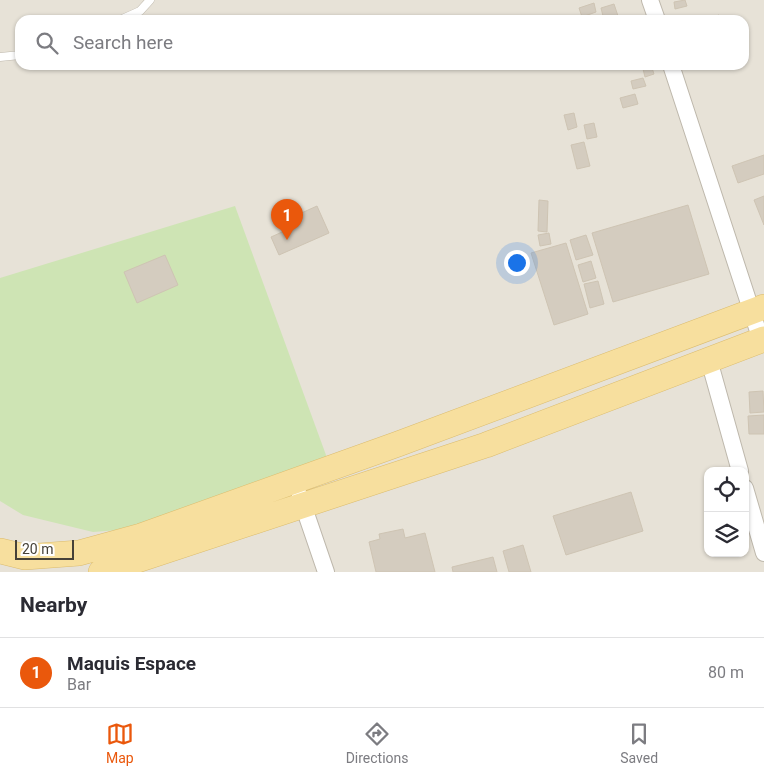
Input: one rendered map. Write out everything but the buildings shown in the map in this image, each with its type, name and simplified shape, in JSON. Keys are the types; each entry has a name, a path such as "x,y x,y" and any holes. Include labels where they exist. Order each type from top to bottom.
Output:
{"main road":[{"path":"0,551 25,557 79,553 141,536 296,482 758,310"},
{"path":"101,572 304,507 486,445 762,339"}],"street":[{"path":"650,0 655,15"},
{"path":"673,70 758,310 762,339"},
{"path":"708,360 739,467"},
{"path":"296,482 326,572"},
{"path":"749,502 764,553"}],"lane":[{"path":"131,15 140,11 150,0"},
{"path":"0,57 15,56"}],"shaded area":[{"path":"0,0 764,0 764,572 0,572"}],"green space":[{"path":"235,206 330,466 158,527 93,532 23,515 0,501 0,278"}],"place":[{"name":"Maquis Espace","path":"287,240"}]}
